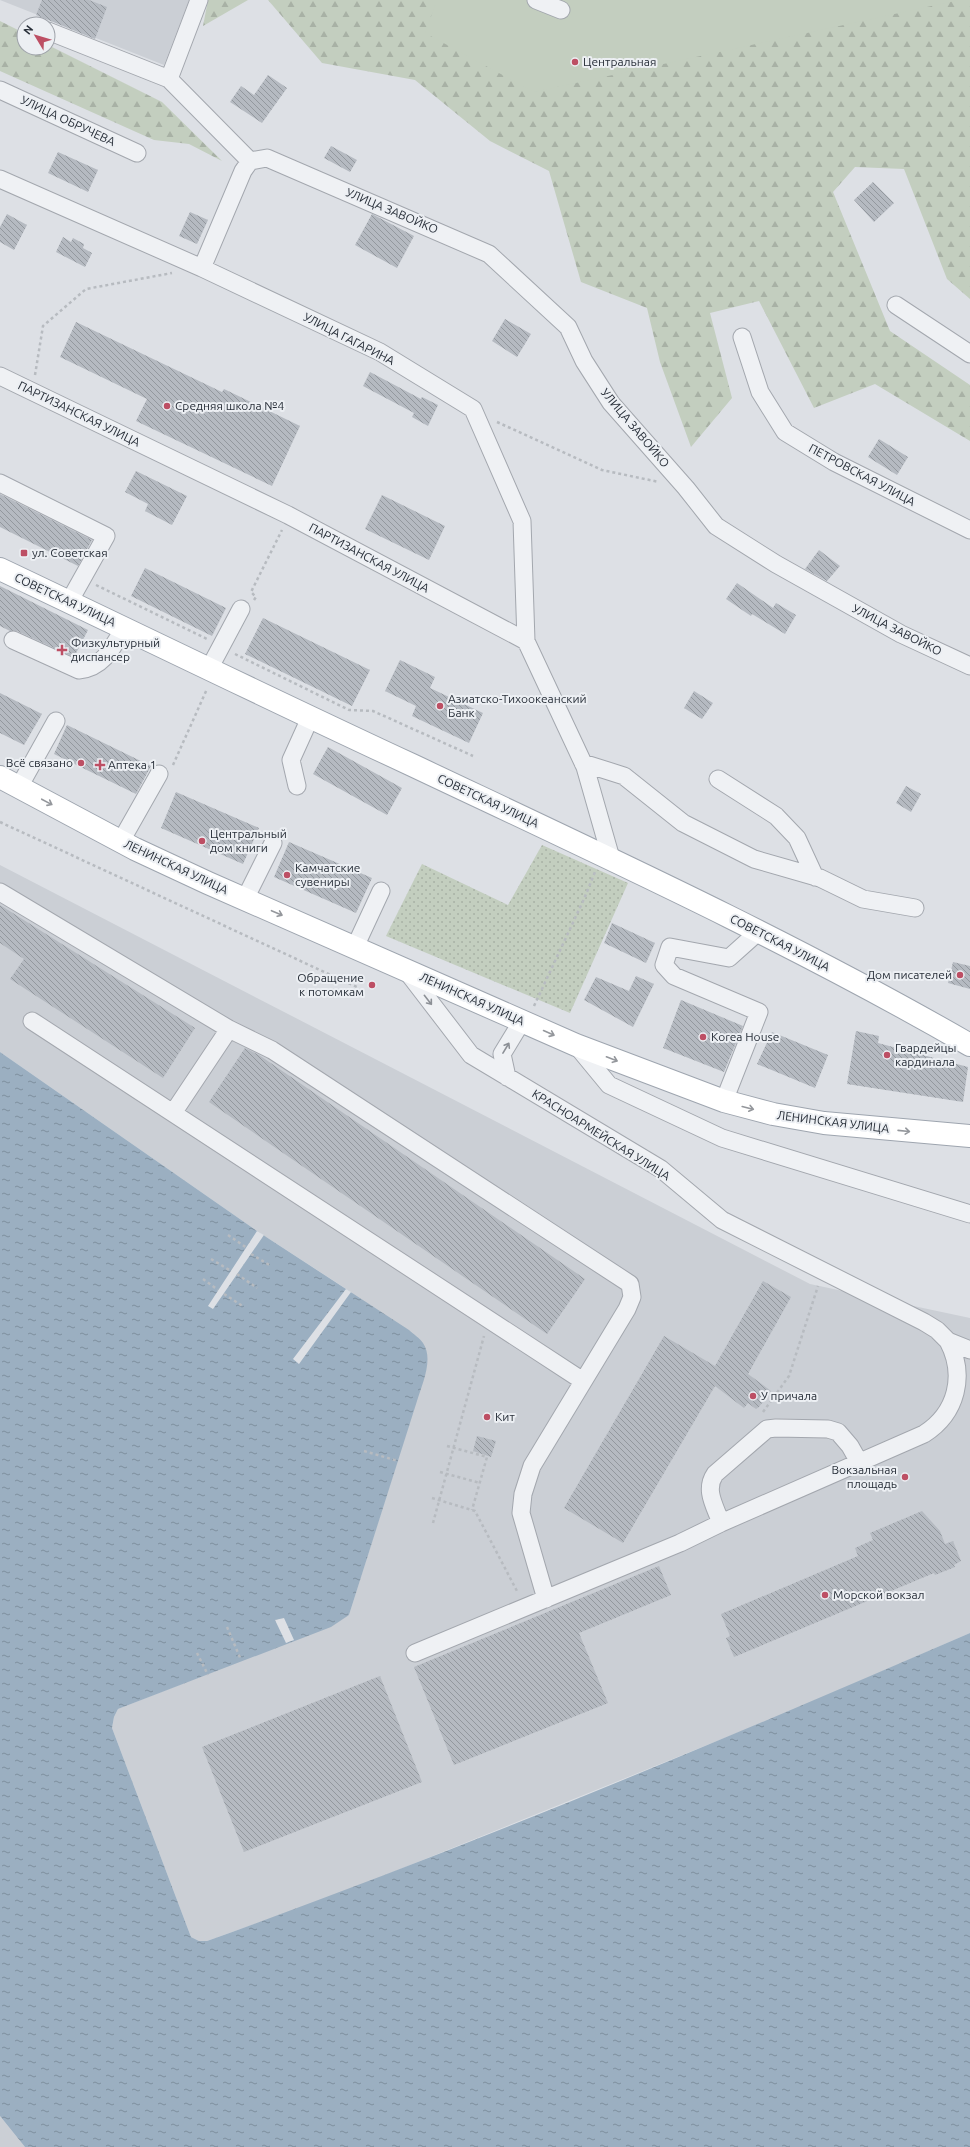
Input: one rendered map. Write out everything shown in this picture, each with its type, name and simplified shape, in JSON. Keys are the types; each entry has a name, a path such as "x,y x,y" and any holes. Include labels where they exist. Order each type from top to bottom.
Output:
{"main road":[{"name":"СОВЕТСКАЯ УЛИЦА","path":"0,569 124,628 208,679 310,718 604,863 758,932 855,980 970,1045"},
{"name":"ЛЕНИНСКАЯ УЛИЦА","path":"0,777 121,841 245,899 404,969 527,1016 576,1045 724,1102 773,1114 824,1123 970,1136"}],"street":[{"path":"169,79 199,0"},
{"path":"536,0 561,10"},
{"path":"56,34 169,79 250,161 243,171 202,268"},
{"name":"УЛИЦА ОБРУЧЕВА","path":"0,90 137,153"},
{"name":"УЛИЦА ЗАВОЙКО","path":"250,161 268,158 489,254 568,327 584,361 611,403 686,488 716,526 776,564 901,634 970,666"},
{"name":"УЛИЦА ГАГАРИНА","path":"0,179 202,268 380,352 473,409"},
{"path":"896,305 970,354"},
{"name":"ПЕТРОВСКАЯ УЛИЦА","path":"742,337 760,392 785,432 834,462 970,530"},
{"name":"ПАРТИЗАНСКАЯ УЛИЦА","path":"0,376 288,515 526,641"},
{"path":"473,409 522,522 526,641 583,763 604,863"},
{"path":"0,483 106,536 69,602"},
{"path":"208,679 247,606"},
{"path":"13,640 79,670 91,669 103,659 114,645 124,628"},
{"path":"297,786 291,760 310,718"},
{"path":"19,787 56,721"},
{"path":"583,763 624,776 683,823 754,859 815,877 863,899 915,908"},
{"path":"121,841 165,772"},
{"path":"718,779 776,816 797,838 815,877"},
{"path":"245,899 273,843"},
{"path":"355,947 381,891"},
{"path":"0,892 229,1029 272,1050 628,1283 632,1293 629,1305 532,1466 523,1494 522,1523 546,1599"},
{"path":"724,1102 759,1012 674,976 664,965 670,947 729,958 758,932"},
{"name":"КРАСНОАРМЕЙСКАЯ УЛИЦА","path":"404,969 471,1055 660,1170 722,1220 924,1322 937,1330 948,1341 970,1350"},
{"path":"507,1077 502,1054 527,1016"},
{"path":"32,1021 583,1381"},
{"path":"173,1113 229,1029"},
{"path":"576,1045 609,1085 722,1138 970,1214"},
{"path":"415,1653 680,1543 721,1523 924,1434 932,1429 943,1417 952,1400 958,1378 957,1360 948,1341"},
{"path":"721,1523 710,1493 710,1483 716,1474 767,1429 833,1430 842,1436 859,1462"}],"path":[{"path":"33,392 43,326 86,289 202,268"},
{"path":"473,409 518,433 602,470 686,488"},
{"path":"247,606 256,597 251,592 285,524"},
{"path":"105,588 209,640"},
{"path":"228,651 348,710 374,710 473,756"},
{"path":"165,772 208,679"},
{"path":"0,822 359,988"},
{"path":"527,1016 584,898 604,863"},
{"path":"228,1235 247,1248"},
{"path":"251,1254 271,1266"},
{"path":"211,1259 231,1271"},
{"path":"759,1435 761,1415 789,1376 823,1272"},
{"path":"237,1274 257,1288"},
{"path":"202,1279 218,1290"},
{"path":"224,1294 244,1307"},
{"path":"433,1523 489,1320"},
{"path":"447,1446 487,1457 472,1510"},
{"path":"364,1451 398,1461"},
{"path":"440,1472 480,1483"},
{"path":"432,1498 475,1511 525,1607"},
{"path":"227,1627 241,1660"},
{"path":"197,1653 208,1675"}],"shaded area":[{"path":"0,0 189,0 164,65 56,22 56,16 40,16"},
{"path":"0,865 810,1284 970,1318 970,1633 789,1712 341,1893 207,1941 199,1941 191,1937 112,1728 114,1717 118,1709 286,1643 349,1615 426,1370 351,1292 257,1231 0,1052"},
{"path":"0,2116 25,2147 0,2147"}],"green space":[{"path":"208,0 248,0 203,26"},
{"path":"268,0 970,0 970,299 947,279 904,169 855,167 833,192 890,331 970,385 970,441 875,384 814,408 759,301 710,313 732,398 691,447 660,362 647,308 581,282 549,171 490,141 415,80 322,63"},
{"name":"Центральная","path":"437,0 959,0 534,92 425,33"},
{"path":"0,21 16,29 16,56 56,56 56,49 162,102 222,161 189,144 154,140 0,71"},
{"path":"542,845 628,883 570,1013 386,936 422,864 508,905"}],"water":[{"path":"0,1052 257,1231 409,1330 422,1341 426,1349 427,1364 424,1379 349,1615 331,1627 118,1709 114,1717 112,1728 191,1937 199,1941 207,1941 400,1869 686,1754 970,1633 970,2147 25,2147 0,2116"}],"pier":[{"path":"257,1231 264,1235 213,1309 208,1306"},
{"path":"346,1289 351,1292 299,1364 293,1359"},
{"path":"284,1618 294,1640 286,1643 275,1620"}],"building":[{"path":"42,0 89,0 107,7 95,39 56,23 56,16 36,15"},
{"path":"268,75 287,88 262,123 230,102 241,86 254,95"},
{"path":"331,146 357,160 350,172 324,158"},
{"path":"58,152 98,170 88,192 48,173"},
{"path":"873,182 894,203 874,222 854,200"},
{"path":"190,212 208,220 197,244 179,236"},
{"path":"7,214 27,225 14,250 0,242 0,227"},
{"path":"372,214 414,236 397,268 355,245"},
{"path":"63,237 71,242 73,238 84,244 83,248 92,253 85,267 56,252"},
{"path":"505,319 531,334 517,357 492,341"},
{"name":"Средняя школа №4","path":"76,322 222,392 224,389 300,426 272,486 136,421 147,399 60,357"},
{"path":"370,372 421,399 422,397 438,405 428,426 412,417 414,413 363,386"},
{"path":"879,439 908,457 897,475 868,457"},
{"path":"136,471 187,496 172,525 145,511 148,504 125,492"},
{"path":"0,494 92,540 78,566 0,527"},
{"path":"382,495 445,526 429,560 365,529"},
{"path":"819,550 840,566 827,581 805,569"},
{"path":"145,568 226,608 212,636 131,596"},
{"path":"737,583 773,608 776,603 796,615 785,634 752,614 751,616 726,599"},
{"path":"0,586 88,630 74,657 17,631 10,631 0,626"},
{"path":"263,618 370,670 352,706 245,654"},
{"path":"400,660 435,677 430,688 483,713 469,743 412,716 416,706 385,691"},
{"path":"694,691 713,703 702,719 684,708"},
{"path":"0,693 42,714 24,745 0,733"},
{"path":"67,725 151,766 136,794 54,754"},
{"path":"328,747 402,788 387,815 313,774"},
{"path":"906,786 921,794 911,812 896,803"},
{"path":"176,792 259,828 243,864 161,828"},
{"path":"289,842 372,878 356,913 274,877"},
{"path":"0,905 195,1028 163,1078 10,979 24,959 0,943"},
{"path":"612,923 655,943 646,963 604,943"},
{"name":"Дом писателей","path":"953,962 970,966 970,989 948,983"},
{"path":"636,976 654,984 633,1027 584,1000 596,977 629,991"},
{"name":"Korea House","path":"681,1000 743,1026 724,1072 663,1048"},
{"name":"Гвардейцы кардинала","path":"856,1031 879,1036 878,1043 968,1067 963,1102 847,1084"},
{"path":"772,1032 828,1055 815,1088 757,1064"},
{"path":"245,1048 259,1055 585,1279 547,1334 209,1102"},
{"path":"763,1281 791,1297 748,1374 771,1391 759,1407 756,1409 748,1403 744,1408 715,1386 623,1543 564,1508 664,1336 715,1366"},
{"path":"477,1436 496,1441 491,1457 473,1451"},
{"name":"Морской вокзал","path":"922,1511 940,1531 945,1544 953,1541 961,1561 954,1565 955,1567 935,1575 934,1573 734,1657 726,1638 730,1636 721,1614 858,1556 855,1548 873,1540 870,1533"},
{"path":"659,1566 671,1595 579,1633 608,1703 454,1765 414,1667"},
{"path":"380,1676 422,1782 244,1852 202,1747"}],"place":[{"name":"Центральная","path":"575,62"},
{"name":"Средняя школа №4","path":"167,406"},
{"name":"ул. Советская","path":"24,553"},
{"name":"Физкультурный диспансер","path":"62,650"},
{"name":"Азиатско-Тихоокеанский Банк","path":"440,706"},
{"name":"Всё связано","path":"81,763"},
{"name":"Аптека 1","path":"100,765"},
{"name":"Центральный дом книги","path":"202,841"},
{"name":"Камчатские сувениры","path":"287,875"},
{"name":"Дом писателей","path":"960,975"},
{"name":"Обращение к потомкам","path":"372,985"},
{"name":"Korea House","path":"703,1037"},
{"name":"Гвардейцы кардинала","path":"887,1055"},
{"name":"У причала","path":"753,1396"},
{"name":"Кит","path":"487,1417"},
{"name":"Вокзальная площадь","path":"905,1477"},
{"name":"Морской вокзал","path":"825,1595"}]}
